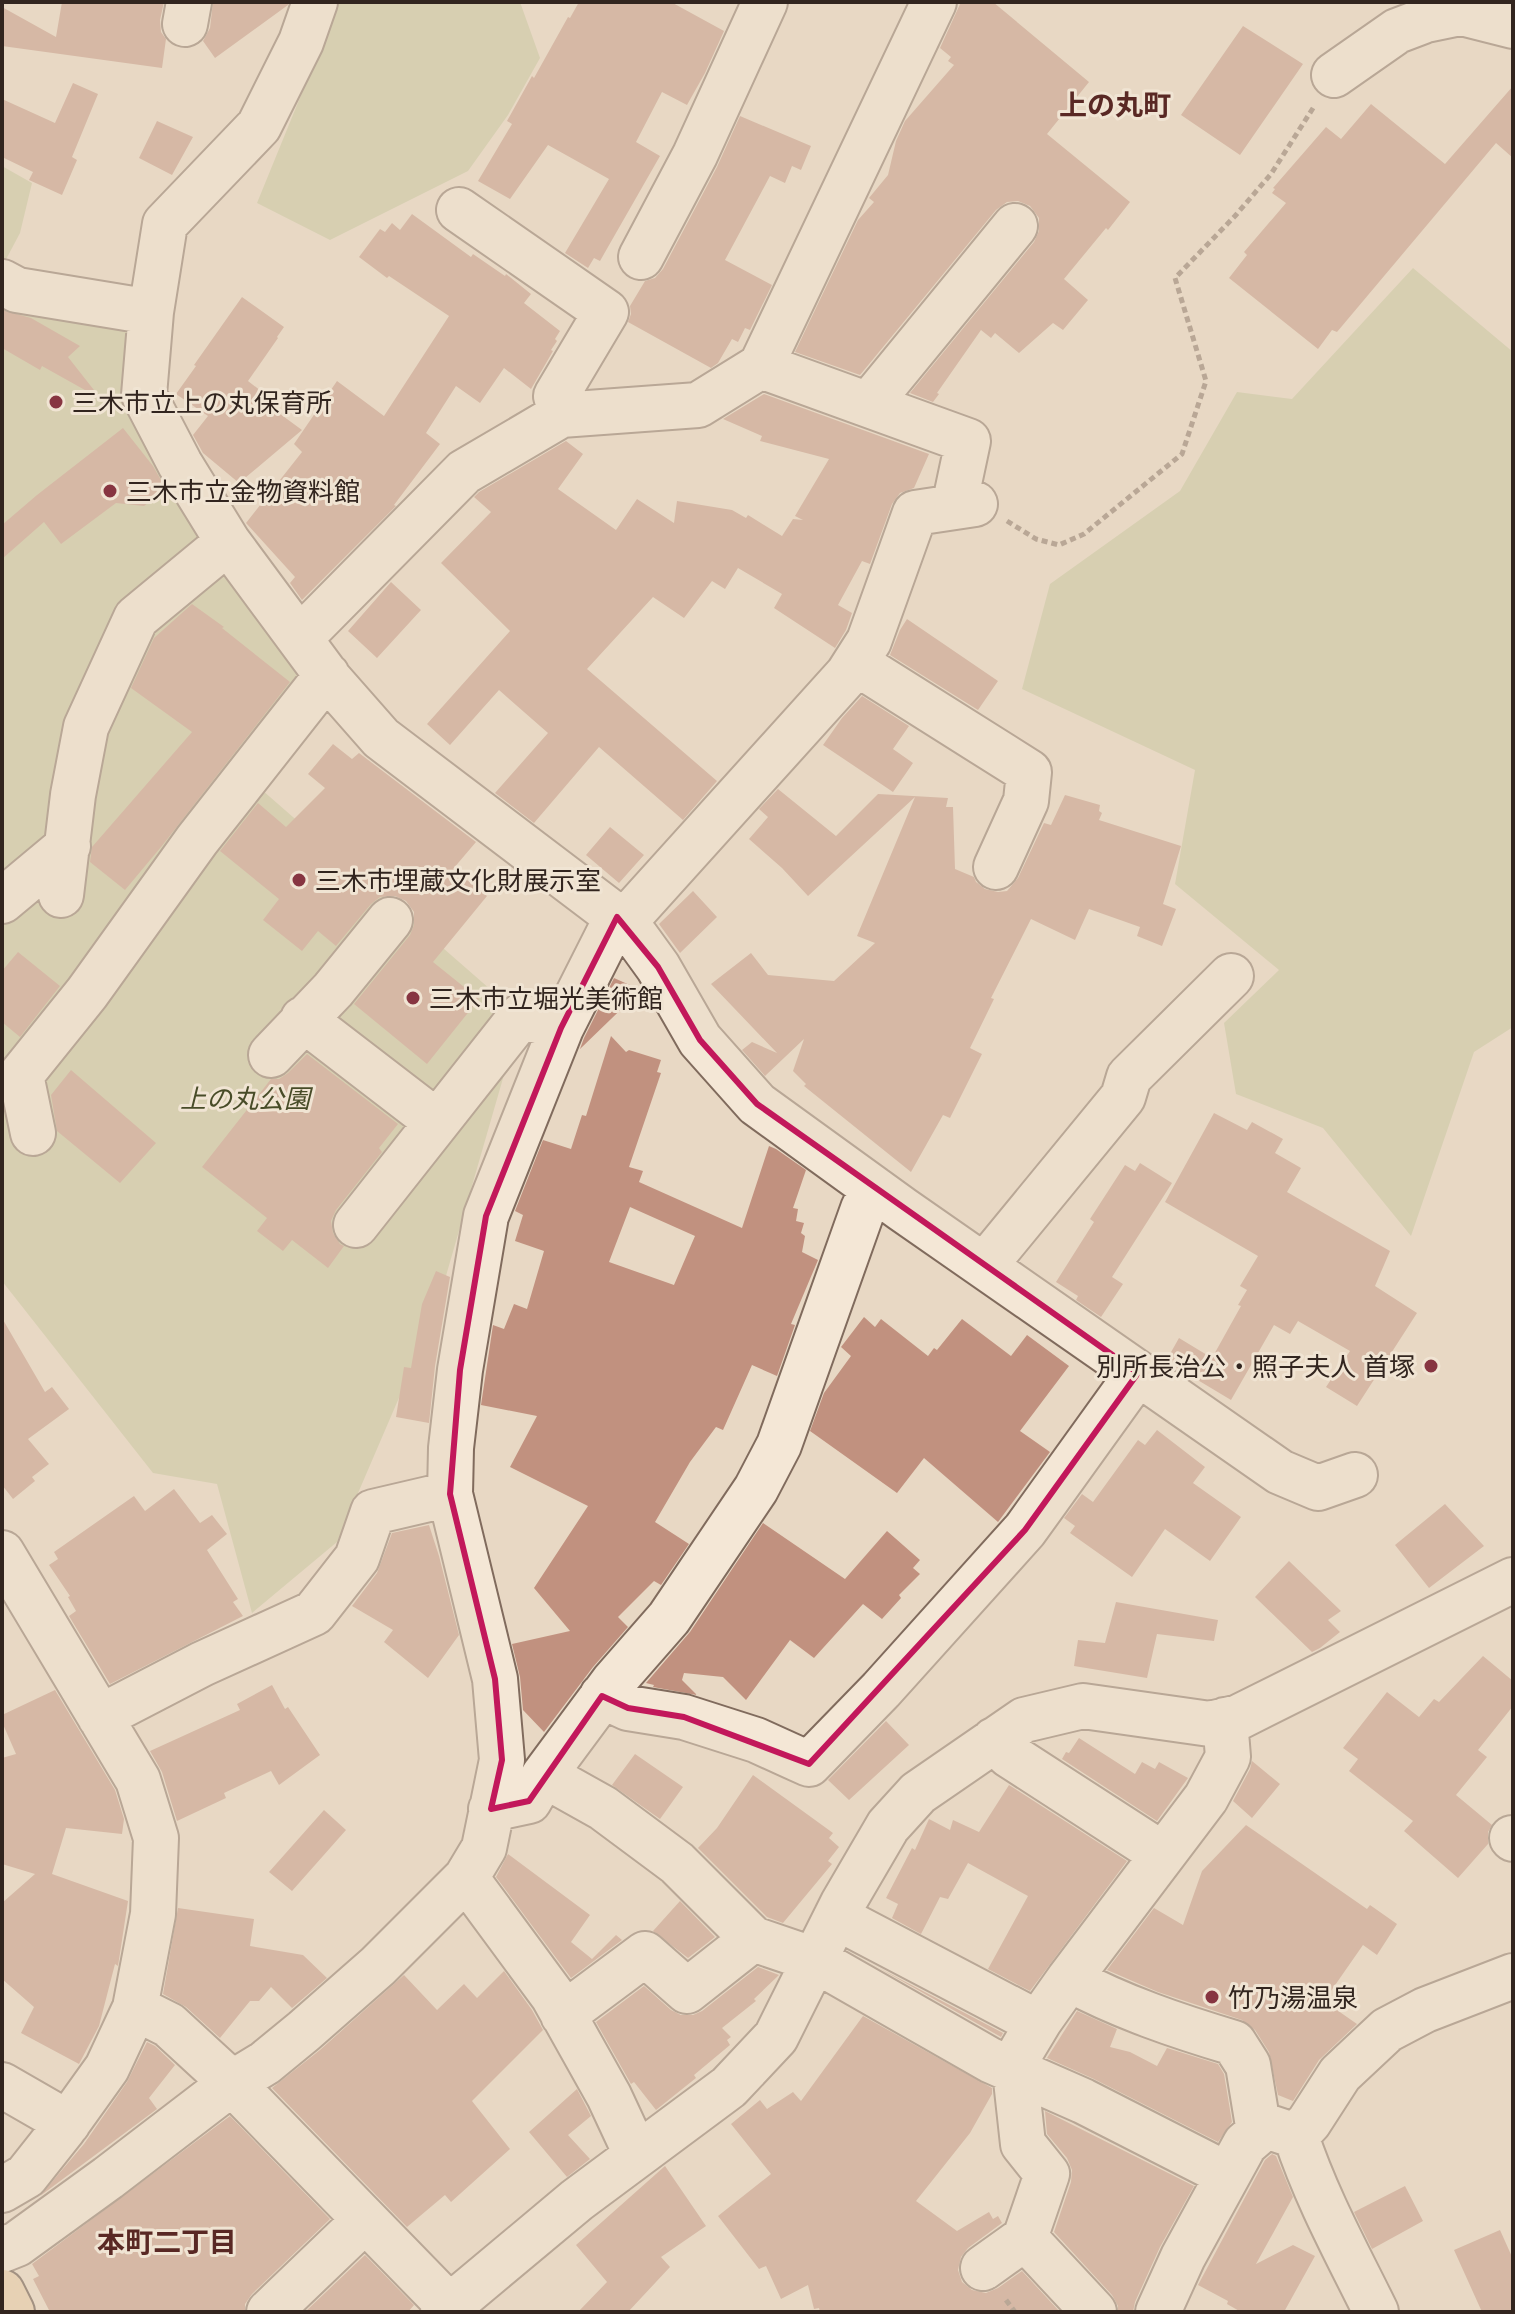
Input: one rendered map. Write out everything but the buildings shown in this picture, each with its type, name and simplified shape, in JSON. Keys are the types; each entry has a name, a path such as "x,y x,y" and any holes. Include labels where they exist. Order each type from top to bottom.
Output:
{"main road":[{"path":"2,2292 12,2312"}],"street":[{"path":"315,2 301,42 259,126 165,224 151,312 144,395 180,464 228,542 327,675 381,738 617,917 637,938 658,967 700,1040 757,1104 1280,1472 1318,1488 1355,1475"},
{"path":"641,257 695,155 765,2"},
{"path":"300,638 464,472 561,415 698,405 761,366 926,5"},
{"path":"1334,75 1397,31 1426,20 1443,6 1513,26"},
{"path":"459,210 606,312 556,396 561,415"},
{"path":"872,406 874,398 1015,226"},
{"path":"2,282 17,290 151,312"},
{"path":"2,2250 17,2244 232,2083 265,2063 304,2031 378,1966 466,1878 484,1848 502,1760 495,1679 450,1494 451,1448 460,1370 486,1216 561,1028 617,917 634,911 848,674 869,641 915,513 964,506 968,441 761,366"},
{"path":"61,895 73,795 86,727 136,618 228,542"},
{"path":"856,663 1029,772 1026,801 996,867"},
{"path":"33,1133 21,1075 87,993 197,840 327,675"},
{"path":"2,901 68,846"},
{"path":"271,1055 333,990 390,920"},
{"path":"985,1265 1123,1097 1129,1077 1231,976"},
{"path":"356,1225 521,1016 561,1028"},
{"path":"303,1019 437,1122"},
{"path":"491,1809 529,1801 544,1775 602,1696 669,1618 756,1489 779,1445 873,1188"},
{"path":"602,1696 628,1708 684,1717 756,1740 809,1764 881,1690 1025,1530 1138,1373"},
{"path":"100,1717 202,1664 314,1613 357,1558 373,1512 450,1494"},
{"path":"2,1553 138,1780 156,1838 153,1914 135,2008 107,2068 68,2123 26,2176 2,2190"},
{"path":"135,2008 169,2025 232,2083 449,2310 577,2200 729,2087 776,2037 836,1917 888,1826 918,1793 994,1740 1024,1720 1083,1706 1210,1724 1239,1717 1513,1580"},
{"path":"983,2268 1025,2238 1047,2174 1023,2144 1015,2071 1022,2050 1069,1979 1206,1798 1228,1757 1225,1720"},
{"path":"994,1740 1009,1755 1162,1854"},
{"path":"544,1775 603,1808 677,1863 753,1939 815,1960 990,2060 1083,2101 1228,2175"},
{"path":"466,1878 553,1996 609,2096 636,2154"},
{"path":"836,1917 1038,2023"},
{"path":"563,2015 645,1954 687,1991 753,1939"},
{"path":"914,2017 935,1970"},
{"path":"1158,2312 1183,2257 1245,2144 1309,2122 1340,2074 1387,2030 1425,2010 1513,1976"},
{"path":"1069,1979 1103,1997 1234,2043 1248,2065 1277,2134 1303,2157 1376,2312"},
{"path":"2,2085 68,2123"},
{"path":"269,2312 365,2220"},
{"path":"1025,2238 1094,2312"}],"path":[{"path":"964,506 985,508 1036,539 1059,545 1084,534 1182,454 1206,381 1175,278 1271,174 1334,75"}],"highlighted area":[{"path":"617,917 658,967 700,1040 757,1104 1138,1373 1025,1530 809,1764 684,1717 628,1708 602,1696 529,1801 491,1809 502,1760 495,1679 450,1494 460,1370 486,1216 561,1028"}],"green space":[{"path":"339,2 520,2 540,58 508,115 468,171 330,240 257,203"},
{"path":"2,166 32,183 20,233 2,267"},
{"path":"1413,268 1513,352 1513,1027 1474,1052 1411,1236 1323,1128 1236,1094 1224,1023 1279,970 1175,884 1195,770 1022,689 1050,584 1180,491 1237,392 1292,399"},
{"name":"上の丸公園","path":"2,286 151,312 144,395 327,675 247,777 521,1016 435,1314 337,1542 252,1613 217,1484 153,1473 2,1281"}],"place":[{"name":"三木市立上の丸保育所","path":"56,402"},
{"name":"三木市立金物資料館","path":"110,491"},
{"name":"三木市埋蔵文化財展示室","path":"299,880"},
{"name":"三木市立堀光美術館","path":"413,998"},
{"name":"別所長治公・照子夫人 首塚","path":"1431,1366"},
{"name":"竹乃湯温泉","path":"1212,1997"}],"district":[{"name":"上の丸町","path":"1115,104"},
{"name":"本町二丁目","path":"167,2241"}]}
